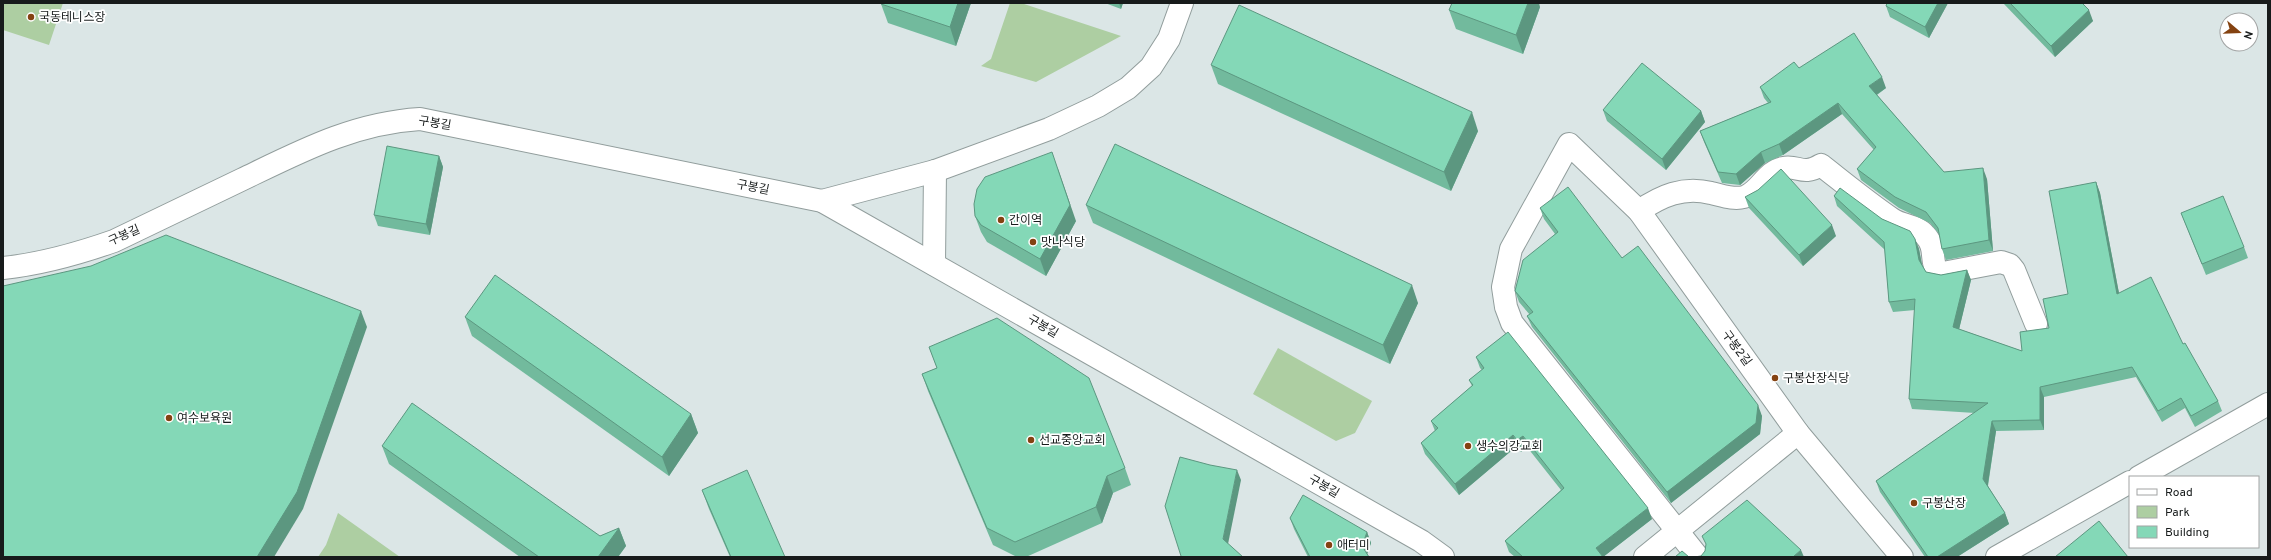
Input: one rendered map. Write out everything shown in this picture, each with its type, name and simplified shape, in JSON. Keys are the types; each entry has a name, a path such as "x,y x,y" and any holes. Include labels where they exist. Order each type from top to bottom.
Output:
{"street":[{"path":"822,201 935,171 1049,129 1098,106 1128,88 1151,67 1169,39 1182,3"},
{"name":"구봉길","path":"3,268 37,264 114,241 314,145 366,126 393,121 420,119 822,201 1414,537 1442,557"},
{"name":"구봉2길","path":"1678,531 1512,323 1508,315 1504,287 1511,249 1569,144 1639,211 1798,433 1902,557"},
{"path":"1639,211 1658,198 1674,192 1703,191 1736,199 1746,197 1776,170 1784,168 1804,171 1821,164 1893,220 1920,230 1926,235 1934,252 1934,266 1937,272 1943,273 2001,262 2010,265 2014,270 2036,324"},
{"path":"934,264 935,171"},
{"path":"2141,476 2268,404"},
{"path":"1645,557 1798,433"},
{"path":"1997,557 2129,483"},
{"path":"1678,531 1698,557"}],"green space":[{"name":"국동테니스장","path":"3,3 63,3 49,45 3,30"},
{"path":"1010,3 1021,3 1121,36 1036,82 981,66 991,59"},
{"path":"1278,348 1372,401 1355,433 1336,441 1253,394"},
{"path":"338,513 400,557 318,557 326,545"}],"building":[{"path":"881,3 958,3 950,27"},
{"path":"1452,3 1528,3 1516,35 1449,10"},
{"path":"1887,3 1938,3 1925,27 1886,6"},
{"path":"2010,3 2082,3 2089,10 2051,46"},
{"path":"1239,5 1472,112 1444,172 1211,65"},
{"path":"1854,33 1882,77 1869,86 1944,172 1983,168 1989,240 1942,249 1938,228 1926,212 1895,197 1857,169 1876,147 1838,103 1779,144 1761,152 1736,174 1718,172 1700,131 1771,102 1760,87 1794,62 1799,68"},
{"path":"1642,63 1701,111 1662,159 1603,110"},
{"path":"1115,144 1412,285 1383,345 1086,205"},
{"path":"387,146 439,156 426,224 374,215"},
{"path":"1052,152 1070,205 1040,259 981,225 975,216 974,204 977,189 985,177"},
{"path":"1781,169 1832,225 1799,255 1745,197 1758,190"},
{"path":"2096,182 2117,294 2151,277 2183,344 2185,343 2218,401 2191,416 2181,398 2158,411 2132,367 2040,387 2040,420 1992,421 1983,479 2005,513 1937,557 1928,557 1876,481 1988,403 1909,399 1915,299 1889,302 1884,242 1834,196 1840,188 1882,219 1910,231 1915,239 1919,260 1926,272 1941,275 1967,270 1953,327 2022,351 2020,332 2049,328 2043,299 2068,294 2049,191"},
{"path":"1568,187 1622,258 1638,246 1758,405 1756,423 1667,492 1527,316 1533,312 1515,291 1523,260 1558,232 1540,208"},
{"path":"2223,196 2244,247 2202,264 2181,213"},
{"name":"여수보육원","path":"166,235 361,311 297,492 257,557 3,557 3,286 91,266"},
{"path":"495,275 691,414 662,457 465,317"},
{"name":"선교중앙교회","path":"997,318 1089,378 1125,468 1107,476 1096,507 1015,542 987,528 922,374 937,368 929,347"},
{"path":"1508,332 1648,508 1596,548 1603,557 1523,557 1505,541 1564,488 1523,436 1517,440 1513,435 1455,484 1421,443 1438,428 1431,421 1473,385 1469,380 1484,368 1476,357"},
{"path":"412,403 600,536 619,528 598,557 539,557 382,446"},
{"path":"1180,457 1237,470 1223,539 1243,557 1181,556 1165,506"},
{"path":"747,470 785,557 731,557 702,490"},
{"path":"1303,495 1367,532 1362,546 1369,557 1310,557 1290,518"},
{"path":"1747,500 1801,550 1794,556 1795,557 1694,557 1701,556 1705,551 1706,544 1702,536"},
{"path":"2099,521 2128,557 2055,557"},
{"path":"1682,551 1689,557 1675,557"}],"place":[{"name":"국동테니스장","path":"31,17"},
{"name":"간이역","path":"1001,220"},
{"name":"맛나식당","path":"1033,242"},
{"name":"구봉산장식당","path":"1775,378"},
{"name":"여수보육원","path":"169,418"},
{"name":"선교중앙교회","path":"1031,440"},
{"name":"생수의강교회","path":"1468,446"},
{"name":"구봉산장","path":"1914,503"},
{"name":"애터미","path":"1329,545"}]}
